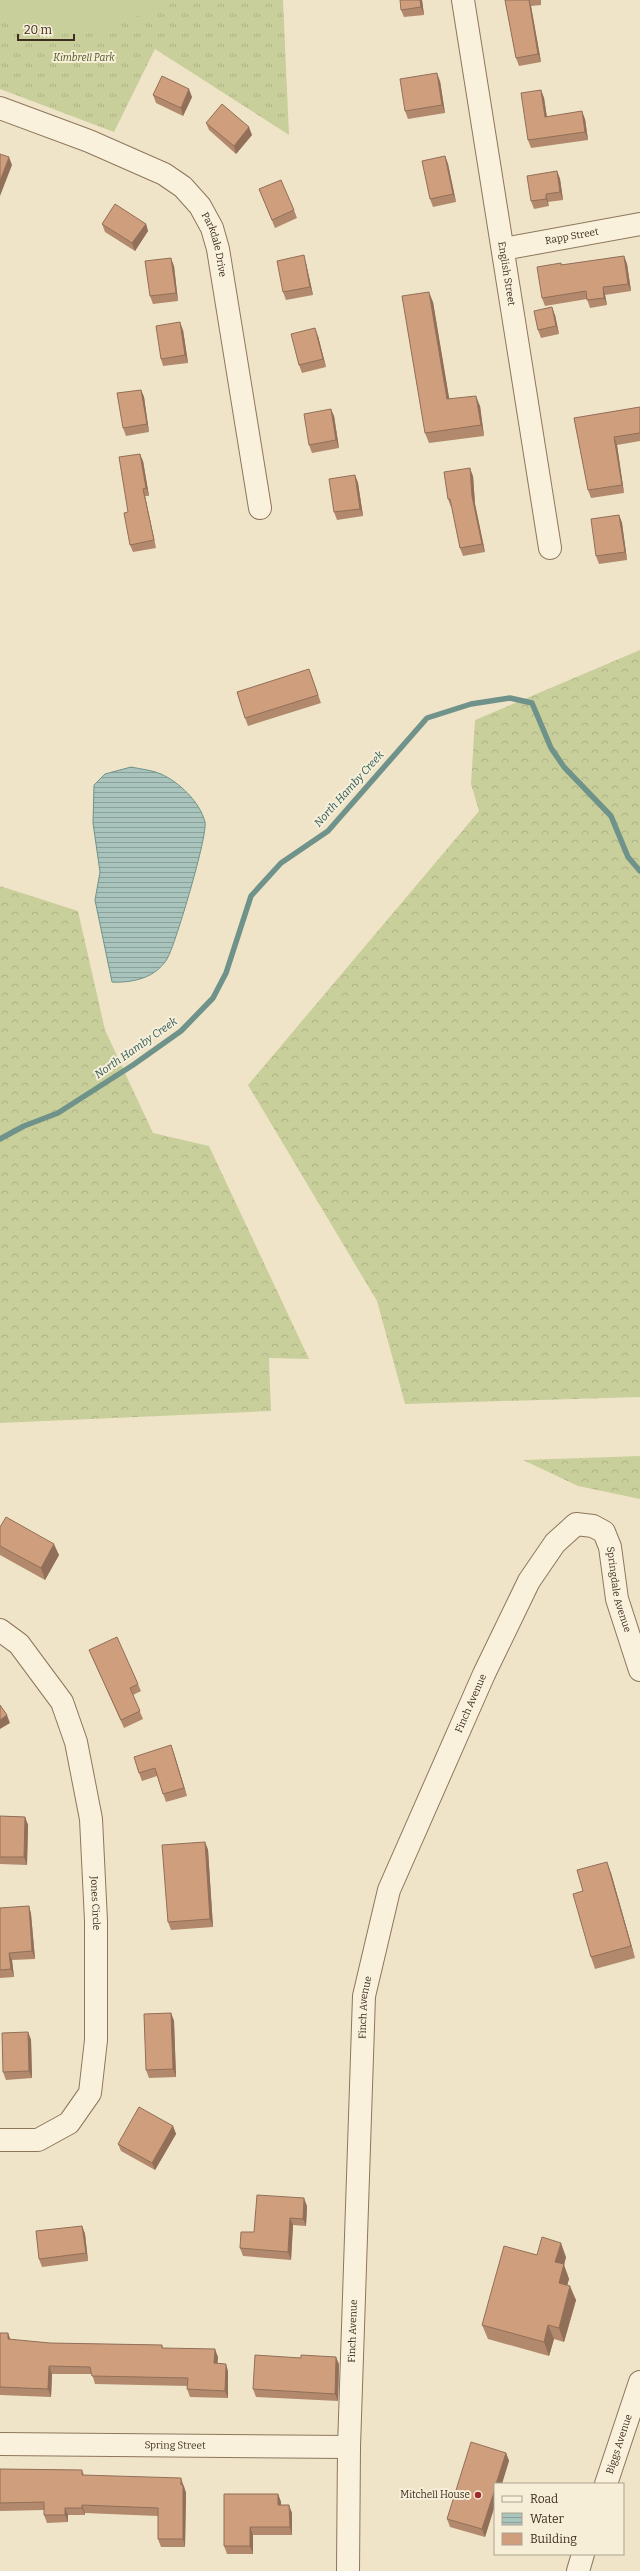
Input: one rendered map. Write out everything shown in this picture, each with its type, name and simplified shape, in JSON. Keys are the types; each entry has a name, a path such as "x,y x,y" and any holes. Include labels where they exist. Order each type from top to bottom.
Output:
{"street":[{"name":"English Street","path":"463,0 550,548"},
{"name":"Parkdale Drive","path":"0,108 142,162 183,187 200,206 212,228 218,249 260,508"},
{"name":"Rapp Street","path":"503,249 640,224"},
{"name":"Finch Avenue","path":"348,2571 350,2447 364,1996 389,1890 484,1674 529,1581 555,1543 576,1524 593,1526 604,1532"},
{"name":"Springdale Avenue","path":"604,1532 610,1547 617,1599 640,1670"},
{"name":"Jones Circle","path":"0,1630 19,1644 62,1702 76,1742 91,1819 96,1921 96,2040 90,2092 69,2123 38,2140 0,2140"},
{"name":"Biggs Avenue","path":"606,2483 640,2382"},
{"name":"Spring Street","path":"0,2444 350,2447"},
{"path":"578,2571 583,2555"}],"green space":[{"name":"Kimbrell Park","path":"0,0 283,0 289,135 155,49 114,132 0,89"},
{"path":"0,0 157,0 147,13 81,35 0,17"},
{"path":"640,650 640,1397 405,1404 377,1301 248,1085 479,811 471,784 475,720"},
{"path":"0,886 78,911 105,1030 153,1133 209,1146 309,1359 269,1358 271,1411 0,1423"},
{"path":"640,1456 640,1499 578,1486 523,1460"}],"water":[{"path":"131,767 161,774 182,787 199,807 205,822 205,831 191,889 178,931 167,959 158,970 146,977 123,982 112,982 95,900 100,872 93,823 94,785 105,774"}],"building":[{"path":"400,0 420,0 421,7 401,10"},
{"path":"505,0 529,0 538,54 516,58"},
{"path":"437,73 442,105 405,111 400,79"},
{"path":"162,76 189,89 181,108 153,95"},
{"path":"541,90 545,117 582,111 585,132 528,140 521,93"},
{"path":"222,104 249,127 234,146 206,123"},
{"path":"0,154 9,157 0,181"},
{"path":"445,156 453,194 430,199 422,161"},
{"path":"557,171 560,192 546,194 546,199 531,201 527,176"},
{"path":"281,180 294,210 272,220 259,189"},
{"path":"115,204 146,224 132,243 102,224"},
{"path":"304,255 310,287 283,292 277,261"},
{"path":"624,256 628,284 603,287 604,298 587,300 586,291 542,298 537,267"},
{"path":"171,258 176,293 150,296 145,261"},
{"path":"429,292 447,399 476,396 481,425 425,433 402,296"},
{"path":"552,307 556,326 538,330 534,311"},
{"path":"180,322 185,355 161,359 156,326"},
{"path":"315,328 323,359 299,365 291,334"},
{"path":"141,390 147,424 123,428 117,393"},
{"path":"640,407 640,433 614,437 622,485 588,490 574,418"},
{"path":"331,409 336,440 309,445 304,414"},
{"path":"140,454 146,488 143,489 154,540 130,545 124,513 128,512 119,457"},
{"path":"470,468 472,496 482,544 460,548 450,499 448,499 444,472"},
{"path":"355,475 360,509 334,512 329,479"},
{"path":"619,515 625,552 596,556 591,519"},
{"path":"309,669 318,695 245,718 237,692"},
{"path":"6,1517 54,1544 41,1568 0,1546 0,1527"},
{"path":"117,1637 138,1684 130,1688 140,1711 121,1720 89,1650"},
{"path":"0,1705 7,1715 0,1720"},
{"path":"171,1745 184,1788 163,1794 155,1768 139,1773 134,1757"},
{"path":"0,1816 25,1817 24,1857 0,1857"},
{"path":"205,1842 210,1919 168,1922 162,1845"},
{"path":"607,1862 631,1946 591,1957 573,1894 583,1891 577,1870"},
{"path":"29,1906 32,1951 9,1953 11,1969 0,1970 0,1908"},
{"path":"171,2013 173,2069 146,2070 144,2014"},
{"path":"28,2032 29,2071 3,2072 2,2033"},
{"path":"139,2107 173,2126 152,2163 118,2144"},
{"path":"257,2195 304,2198 303,2219 290,2218 288,2252 240,2248 241,2232 254,2232"},
{"path":"82,2226 86,2253 39,2259 36,2231"},
{"path":"542,2237 561,2243 555,2262 564,2264 559,2283 570,2286 559,2328 548,2325 544,2342 482,2325 504,2246 537,2255"},
{"path":"0,2333 8,2333 8,2339 50,2343 162,2345 162,2348 215,2349 214,2363 226,2364 225,2391 187,2389 188,2378 92,2376 90,2367 49,2366 48,2389 0,2387"},
{"path":"255,2355 301,2358 301,2355 336,2357 335,2394 253,2389"},
{"name":"Mitchell House","path":"471,2442 506,2453 496,2483 494,2483 494,2492 482,2529 447,2519"},
{"path":"0,2469 82,2470 82,2475 181,2478 181,2485 183,2485 183,2539 158,2539 158,2508 82,2505 82,2508 65,2508 65,2515 44,2515 44,2502 0,2503"},
{"path":"224,2494 278,2494 278,2505 289,2505 290,2527 250,2527 250,2546 224,2546"}],"waterway":[{"name":"North Hamby Creek","path":"0,1139 24,1126 58,1113 133,1065 181,1031 213,998 226,973 251,896 281,863 328,831 427,718 471,704 510,698 532,703 551,748 564,767 611,816 628,857 640,871"}],"place":[{"name":"Mitchell House","path":"478,2495"}]}
